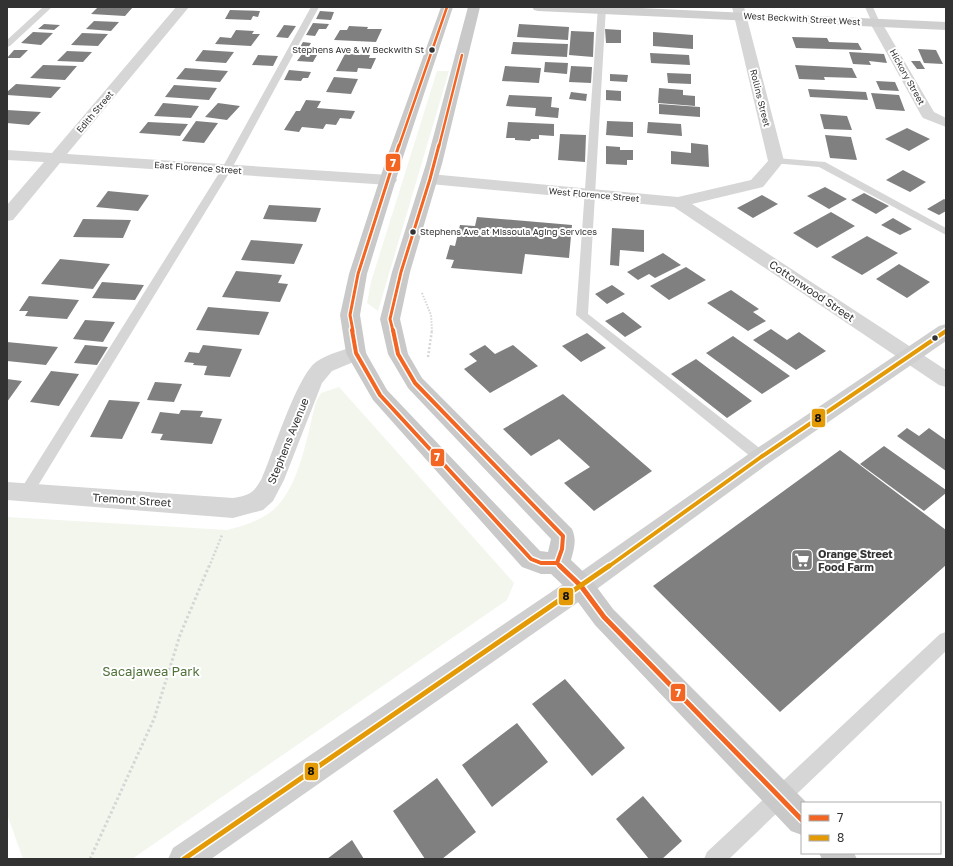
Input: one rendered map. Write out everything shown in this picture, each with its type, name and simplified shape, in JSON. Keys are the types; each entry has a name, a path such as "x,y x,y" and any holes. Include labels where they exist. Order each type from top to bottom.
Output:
{"main road":[{"path":"447,7 394,160 389,180 358,274 350,315 356,353 380,395 531,560 541,562 557,562 581,586 604,617 801,819"},
{"path":"474,7 430,179 401,272 390,319 398,354 415,383 563,536 562,550 557,562"}],"street":[{"name":"Edith Street","path":"7,216 183,7"},
{"name":"West Beckwith Street West","path":"538,7 739,11 876,23 946,26"},
{"name":"Rollins Street","path":"739,11 776,161"},
{"name":"Hickory Street","path":"876,23 928,115 946,123"},
{"name":"East Florence Street","path":"7,155 389,180"},
{"name":"West Florence Street","path":"430,179 678,202 757,184 776,161"},
{"name":"Cottonwood Street","path":"678,202 946,380"},
{"path":"184,859 581,586 761,457 946,331"},
{"name":"Stephens Avenue","path":"257,502 268,490 303,400 323,368 356,353"},
{"name":"Tremont Street","path":"17,492 233,508 257,502"}],"lane":[{"path":"7,44 48,7"},
{"path":"17,492 226,170 315,7"},
{"path":"869,7 876,23"},
{"path":"602,8 582,315 761,457"},
{"path":"776,161 821,164 946,232"},
{"path":"714,859 946,640"}],"path":[{"path":"421,291 431,315 432,330 428,360"},
{"path":"90,859 154,719 180,634 222,535"}],"green space":[{"path":"437,71 449,71 378,311 367,303 371,282"},
{"name":"Sacajawea Park","path":"339,387 514,583 507,600 132,859 23,859 7,814 7,517 227,530 251,523 267,515 282,501 296,475 306,445 316,402 321,393"}],"building":[{"path":"98,7 133,7 125,16 91,14"},
{"path":"230,10 260,11 258,17 253,16 251,20 225,19"},
{"path":"320,11 334,12 331,20 316,19"},
{"path":"94,21 119,22 111,31 86,29"},
{"path":"313,23 329,24 326,29 319,29 315,36 306,35"},
{"path":"44,24 60,25 54,30 38,29"},
{"path":"519,24 569,27 568,40 517,37"},
{"path":"284,25 296,26 288,38 276,37"},
{"path":"349,26 368,27 367,29 382,29 376,42 334,40 340,30 347,30"},
{"path":"605,29 621,30 621,43 606,43"},
{"path":"236,30 254,31 252,34 260,34 251,46 215,44 220,37 231,38"},
{"path":"571,31 594,32 593,57 569,55"},
{"path":"33,32 53,33 41,45 21,43"},
{"path":"653,32 693,35 693,49 653,46"},
{"path":"82,33 108,34 98,46 71,45"},
{"path":"792,37 827,38 829,42 858,43 862,50 796,48"},
{"path":"303,42 311,43 305,53 297,52"},
{"path":"513,42 568,44 567,57 511,54"},
{"path":"918,49 936,50 943,64 924,63"},
{"path":"14,50 28,50 20,58 7,58"},
{"path":"203,50 234,52 226,63 195,61"},
{"path":"67,51 92,52 83,62 57,61"},
{"path":"849,52 884,54 887,63 869,61 871,65 853,64"},
{"path":"650,53 689,55 690,65 651,63"},
{"path":"302,54 317,55 313,62 297,61"},
{"path":"345,54 370,55 369,58 376,58 371,69 358,68 357,72 336,71"},
{"path":"258,55 278,56 273,66 252,65"},
{"path":"911,61 920,61 925,69 917,69"},
{"path":"545,62 568,63 567,74 544,72"},
{"path":"43,65 77,66 65,80 30,78"},
{"path":"795,65 852,68 857,78 824,77 825,80 799,79"},
{"path":"505,66 541,68 539,83 502,81"},
{"path":"571,66 592,67 591,83 569,82"},
{"path":"185,68 228,71 220,82 176,79"},
{"path":"289,70 311,72 308,78 303,78 301,81 284,80"},
{"path":"667,73 691,74 691,84 668,83"},
{"path":"610,74 628,75 627,82 610,81"},
{"path":"334,77 358,79 351,94 326,92"},
{"path":"876,81 895,82 899,91 880,90"},
{"path":"16,84 61,87 51,98 7,95 7,92"},
{"path":"174,85 217,88 209,100 165,97"},
{"path":"659,88 683,90 683,95 695,96 695,106 658,103"},
{"path":"808,89 866,92 868,100 810,97"},
{"path":"606,90 621,91 621,101 606,100"},
{"path":"571,92 587,94 586,101 569,99"},
{"path":"871,93 899,95 905,111 876,109"},
{"path":"509,95 552,97 551,107 559,108 558,118 535,116 536,108 506,106"},
{"path":"306,100 321,101 317,108 355,111 351,119 340,118 336,125 326,124 323,129 302,127 299,132 284,130 296,111 300,111"},
{"path":"163,103 199,106 191,118 154,116"},
{"path":"218,103 240,106 227,120 205,117"},
{"path":"659,104 700,107 700,117 659,114"},
{"path":"7,110 41,112 29,125 7,123"},
{"path":"820,114 847,116 852,130 824,129"},
{"path":"196,121 218,123 204,143 182,141"},
{"path":"607,121 633,122 633,137 606,135"},
{"path":"148,122 188,124 180,136 139,133"},
{"path":"508,122 554,124 554,136 539,135 539,139 531,139 530,141 506,138"},
{"path":"648,122 681,124 682,136 647,133"},
{"path":"907,128 930,139 909,151 885,139"},
{"path":"560,134 586,135 585,162 558,160"},
{"path":"825,135 851,137 857,160 830,158"},
{"path":"691,143 708,145 709,167 671,164 671,151 691,153"},
{"path":"606,146 620,147 620,150 633,150 633,160 627,160 627,165 606,164"},
{"path":"903,170 926,182 910,192 886,180"},
{"path":"825,187 847,199 829,209 807,196"},
{"path":"108,191 149,195 138,211 96,207"},
{"path":"864,193 889,206 876,214 851,200"},
{"path":"762,195 778,204 753,218 737,208"},
{"path":"944,199 946,200 946,211 939,215 927,209"},
{"path":"269,205 321,208 316,222 263,219"},
{"path":"831,212 855,226 817,248 793,233"},
{"path":"477,217 572,225 569,258 525,254 522,274 451,268 454,260 446,259 450,245 455,246 460,225 475,226"},
{"path":"893,218 912,229 900,235 881,225"},
{"path":"83,219 131,220 123,238 73,237"},
{"path":"612,228 644,230 644,252 620,250 619,266 610,265"},
{"path":"867,236 898,253 862,275 831,257"},
{"path":"251,240 303,244 294,264 241,260"},
{"path":"663,253 681,265 655,278 649,274 638,280 627,272"},
{"path":"60,259 110,264 93,289 41,284"},
{"path":"899,264 930,282 907,298 876,279"},
{"path":"686,267 706,280 669,300 650,286"},
{"path":"236,271 282,275 278,283 288,284 280,302 222,297"},
{"path":"102,282 144,285 135,300 92,298"},
{"path":"612,285 625,294 607,304 595,294"},
{"path":"731,290 759,309 753,312 766,321 748,331 707,303"},
{"path":"29,296 79,300 67,319 25,316 28,311 19,311"},
{"path":"208,307 269,312 259,335 196,330"},
{"path":"623,312 642,327 625,337 605,321"},
{"path":"85,320 115,322 103,342 73,339"},
{"path":"771,329 787,340 799,332 826,351 796,370 753,340"},
{"path":"587,333 606,348 581,362 562,346"},
{"path":"733,336 790,376 762,394 706,353"},
{"path":"7,342 58,347 46,365 7,361"},
{"path":"85,345 108,347 97,365 74,363"},
{"path":"203,345 242,349 230,377 204,375 207,366 193,365 194,363 184,362 189,352 199,353"},
{"path":"485,345 495,354 513,345 538,366 490,393 464,369 477,361 469,354"},
{"path":"696,359 752,401 727,418 671,374"},
{"path":"51,371 79,374 59,406 30,402"},
{"path":"7,379 22,381 7,402"},
{"path":"155,382 182,384 174,402 147,400"},
{"path":"563,394 652,471 594,511 564,483 590,467 559,439 531,456 503,429"},
{"path":"109,400 140,402 122,439 90,437"},
{"path":"181,410 203,411 200,417 222,419 212,444 160,440 163,434 151,433 160,412 179,414"},
{"path":"907,428 919,436 929,428 946,440 946,471 897,436"},
{"path":"884,446 946,490 946,493 924,511 860,464"},
{"path":"840,450 946,530 946,565 780,712 653,586"},
{"path":"565,679 625,748 592,776 532,704"},
{"path":"517,723 548,762 492,807 462,765"},
{"path":"437,778 476,832 442,859 425,859 393,811"},
{"path":"643,796 682,841 662,859 649,859 616,819"},
{"path":"352,840 364,859 327,859"}],"transit line":[{"name":"7","path":"447,7 394,160 358,274 350,315 356,353 380,395 531,559 541,563 557,563"},
{"name":"7","path":"462,55 430,179 401,272 390,319 398,354 415,383 563,536 562,549 557,563"},
{"name":"8","path":"184,859 581,586 761,457 946,331"},
{"name":"7","path":"557,563 581,586 604,617 801,819"}],"place":[{"name":"Stephens Ave & W Beckwith St","path":"432,50"},
{"name":"Stephens Ave at Missoula Aging Services","path":"413,232"},
{"name":"Orange Street Food Farm","path":"802,560"}]}
